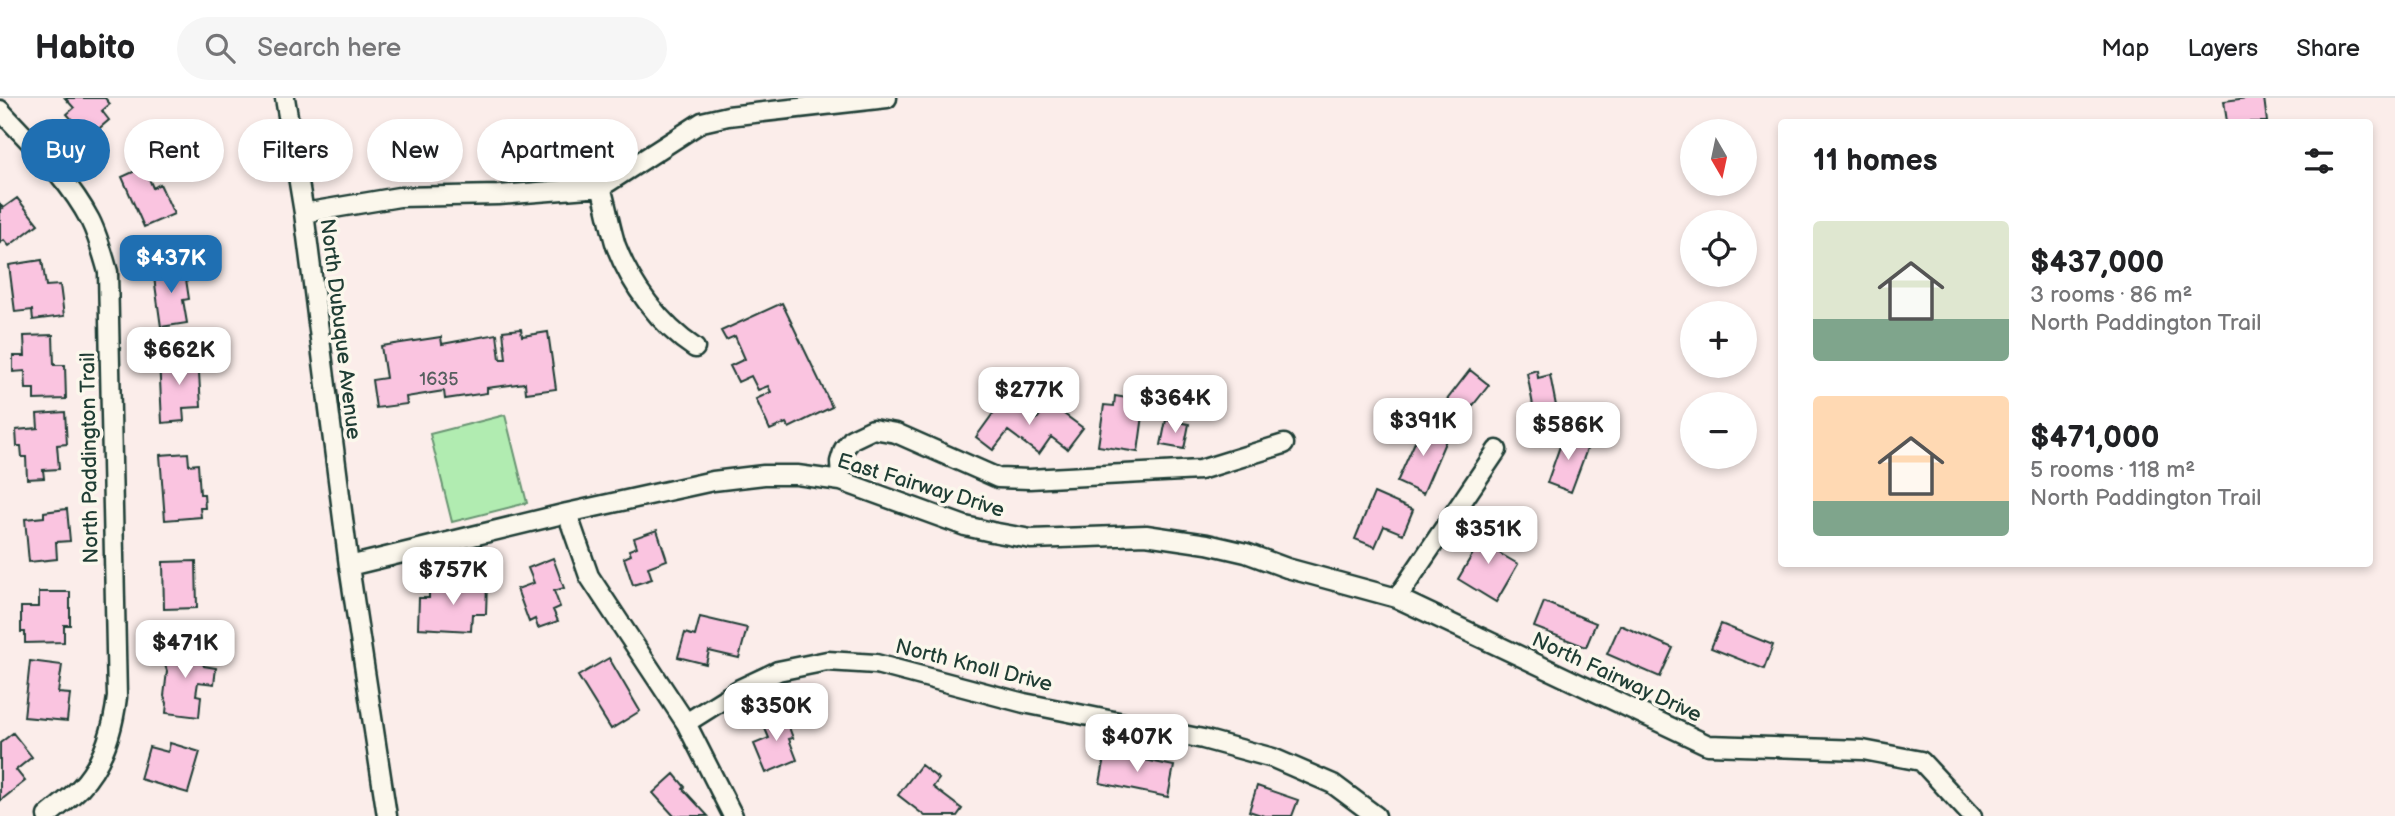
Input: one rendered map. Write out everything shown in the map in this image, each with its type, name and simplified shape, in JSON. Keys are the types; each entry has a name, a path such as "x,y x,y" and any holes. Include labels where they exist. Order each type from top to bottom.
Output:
{"street":[{"name":"North Dubuque Avenue","path":"285,98 304,213 349,566 387,816"},
{"path":"304,213 399,197 499,195 601,187 702,122 728,116 887,98"},
{"name":"North Paddington Trail","path":"0,110 78,199 91,223 108,272 117,697 113,723 104,750 68,809 47,816"},
{"path":"601,187 617,247 630,276 642,295 677,336 695,348"},
{"path":"841,481 840,463 844,449 852,439 873,429 896,433 998,478 1029,479 1200,470 1284,444"},
{"path":"1397,598 1497,450"},
{"name":"East Fairway Drive","path":"349,566 713,481 764,475 797,475 841,481 965,526 992,532 1031,539 1146,535 1207,544 1397,598"},
{"path":"567,513 589,576 686,723 733,816"},
{"name":"North Fairway Drive","path":"1397,598 1708,745 1863,750 1921,761 1972,816"},
{"name":"North Knoll Drive","path":"686,723 740,689 778,671 827,661 876,664 1024,703 1203,739 1273,758 1333,784 1376,816"}],"green space":[{"path":"505,415 527,503 452,522 430,434"}],"building":[{"path":"65,98 105,98 110,104 102,111 108,119 71,119 67,114 74,108"},
{"path":"2264,98 2267,119 2227,119 2224,101"},
{"path":"124,182 150,182 153,188 160,184 174,214 144,227"},
{"path":"17,198 38,224 9,246 4,240 0,243 0,204 3,208"},
{"path":"42,260 46,286 60,285 64,316 33,320 32,310 15,312 9,265"},
{"path":"184,266 189,299 183,300 187,323 161,327 153,270"},
{"path":"782,303 832,407 789,428 786,423 770,430 756,399 771,392 768,386 758,390 751,376 738,382 730,366 745,359 735,336 726,340 721,331"},
{"path":"521,329 522,336 548,332 556,389 526,393 525,383 487,388 487,393 445,399 444,391 406,397 407,404 376,408 372,380 386,378 381,346 441,337 442,344 497,334 500,359 506,359 503,331"},
{"path":"53,335 54,365 65,365 66,399 34,400 34,389 26,389 25,371 13,372 13,356 25,356 24,336"},
{"path":"198,356 201,407 183,408 184,421 162,423 159,358"},
{"path":"1470,370 1489,385 1455,428 1436,414"},
{"path":"1537,370 1538,378 1550,375 1558,416 1549,418 1548,413 1535,416 1527,373"},
{"path":"1115,396 1145,401 1138,452 1098,446 1104,405 1114,406"},
{"path":"1005,397 1037,419 1049,403 1083,428 1067,449 1051,437 1039,454 1008,431 993,450 976,437"},
{"path":"65,412 67,444 57,445 59,469 43,470 44,478 27,479 26,457 22,457 21,446 17,446 16,430 38,428 37,414"},
{"path":"1166,420 1189,424 1184,449 1161,445"},
{"path":"1424,422 1449,433 1423,494 1397,482"},
{"path":"1565,432 1590,441 1571,492 1547,483"},
{"path":"188,453 189,465 198,464 200,494 204,494 205,508 200,508 201,517 165,520 160,455"},
{"path":"1374,493 1413,510 1403,534 1384,526 1375,547 1355,539"},
{"path":"67,509 70,541 56,542 57,559 29,562 25,519 44,517 44,512"},
{"path":"1481,526 1502,538 1494,550 1518,564 1496,602 1458,579 1475,550 1469,546"},
{"path":"657,530 667,560 648,567 652,579 633,585 624,558 631,555 629,550 637,547 634,538"},
{"path":"553,558 564,588 554,591 560,607 553,610 558,621 538,628 535,619 529,622 517,589 534,583 528,568"},
{"path":"196,561 197,608 164,609 163,562"},
{"path":"455,582 487,583 486,614 472,614 471,631 418,628 419,598 429,598 429,591 454,592"},
{"path":"39,592 70,592 70,625 64,625 64,642 25,643 25,632 21,632 21,607 39,607"},
{"path":"1544,602 1596,623 1586,647 1534,627"},
{"path":"700,617 747,628 739,658 709,651 706,664 678,657 685,633 695,636"},
{"path":"1721,624 1773,645 1764,669 1711,648"},
{"path":"1620,625 1673,648 1660,677 1607,654"},
{"path":"187,640 195,660 201,658 204,666 216,668 214,684 198,682 196,695 201,696 199,717 166,713 167,703 164,696 167,671 163,659 164,648"},
{"path":"609,658 640,711 611,729 578,676"},
{"path":"30,661 62,665 58,693 70,694 67,721 24,717"},
{"path":"783,711 793,738 789,739 797,760 766,773 754,744 769,738 761,719"},
{"path":"13,733 32,757 16,770 25,781 0,801 0,743"},
{"path":"170,743 200,752 188,793 140,779 149,747 168,752"},
{"path":"1106,752 1174,766 1168,797 1100,783"},
{"path":"921,765 939,779 933,787 962,809 957,816 925,816 898,795"},
{"path":"674,774 685,787 683,789 708,816 674,816 653,793"},
{"path":"1257,786 1298,800 1292,816 1264,816 1249,811"}]}
